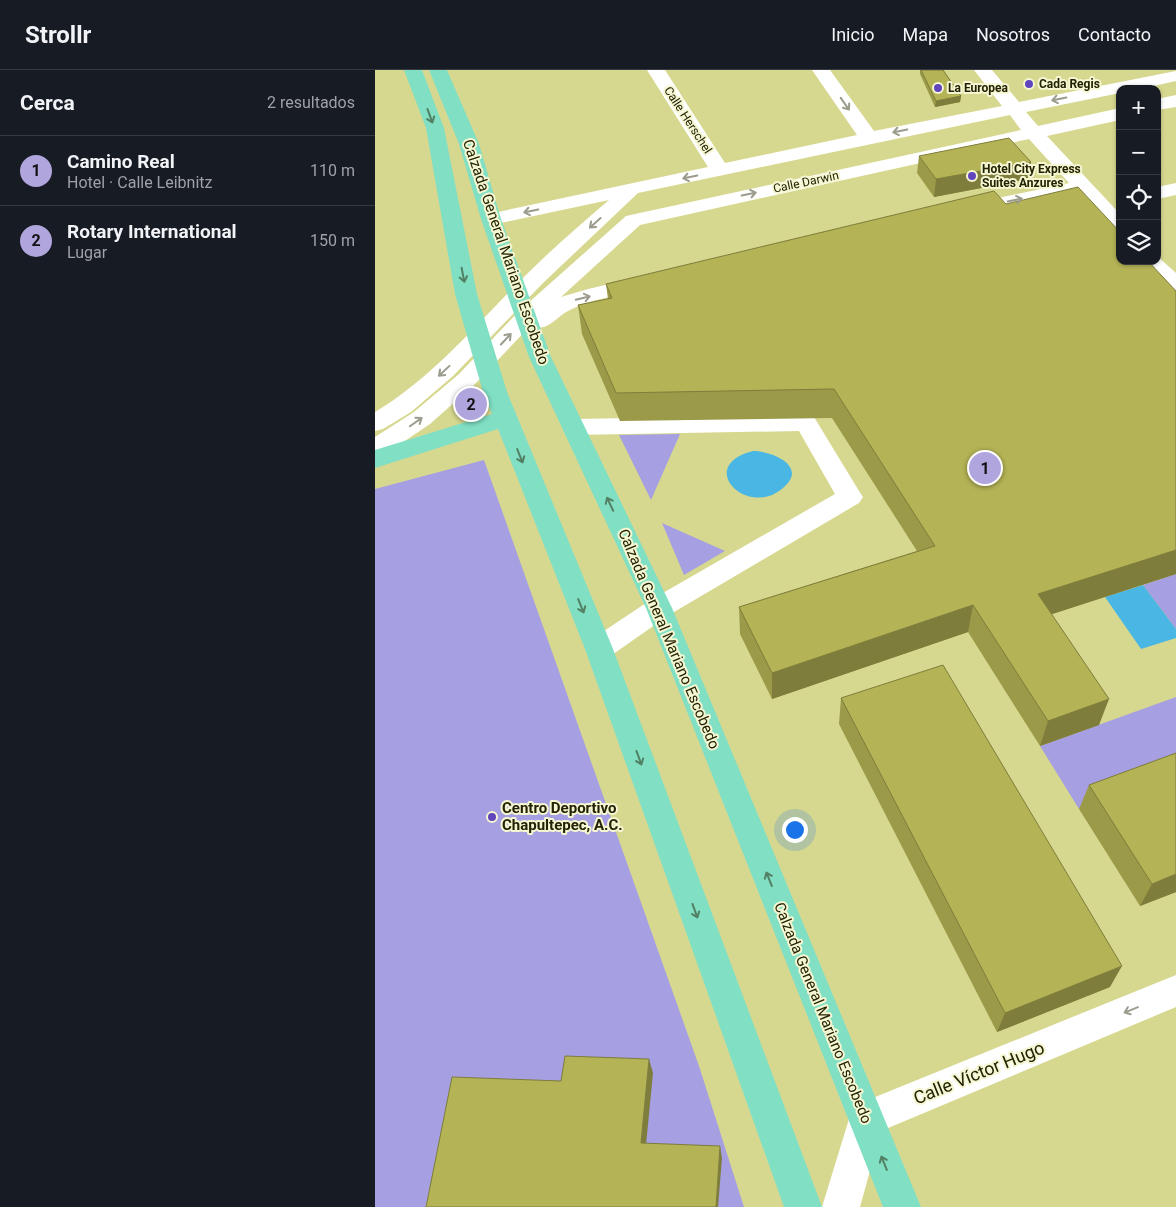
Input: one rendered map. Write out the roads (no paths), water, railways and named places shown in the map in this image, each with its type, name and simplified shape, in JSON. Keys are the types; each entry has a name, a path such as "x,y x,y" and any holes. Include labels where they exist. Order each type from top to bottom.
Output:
{"main road":[{"name":"Calzada General Mariano Escobedo","path":"413,70 435,128 466,294 505,418 599,649 803,1207"},
{"name":"Calzada General Mariano Escobedo","path":"438,70 469,144 491,220 540,356 659,608 902,1207"},
{"path":"375,459 505,418"}],"street":[{"name":"Calle Herschel","path":"656,70 720,171"},
{"path":"821,70 869,138"},
{"path":"983,70 1033,132 1082,186 1110,204 1117,220"},
{"name":"Calle Darwin","path":"491,220 869,138 1176,76"},
{"path":"1161,105 1176,101"},
{"name":"Calle Darwin","path":"525,316 633,220 1116,115"},
{"path":"947,214 1082,186"},
{"path":"1161,192 1176,189"},
{"path":"375,423 403,406 445,371 482,348 525,316 631,190"},
{"path":"1156,265 1176,286"},
{"path":"525,316 546,314 565,302 660,279"},
{"path":"375,449 422,418 482,348"},
{"path":"574,426 806,423 850,497 659,608 599,649"},
{"name":"Calle Víctor Hugo","path":"866,1119 1176,991"},
{"path":"841,1207 866,1119"}],"water":[{"path":"753,451 778,457 790,467 792,473 790,480 783,488 769,496 755,497 743,494 733,487 727,477 728,467 736,458"},
{"path":"1143,585 1176,629 1176,638 1141,649 1105,597"}],"place":[{"name":"Cada Regis","path":"1029,84"},
{"name":"La Europea","path":"938,88"},
{"name":"Hotel City Express Suites Anzures","path":"972,176"},
{"name":"Rotary International","path":"471,404"},
{"name":"Camino Real","path":"985,468"},
{"name":"Centro Deportivo Chapultepec, A.C.","path":"492,817"}]}
